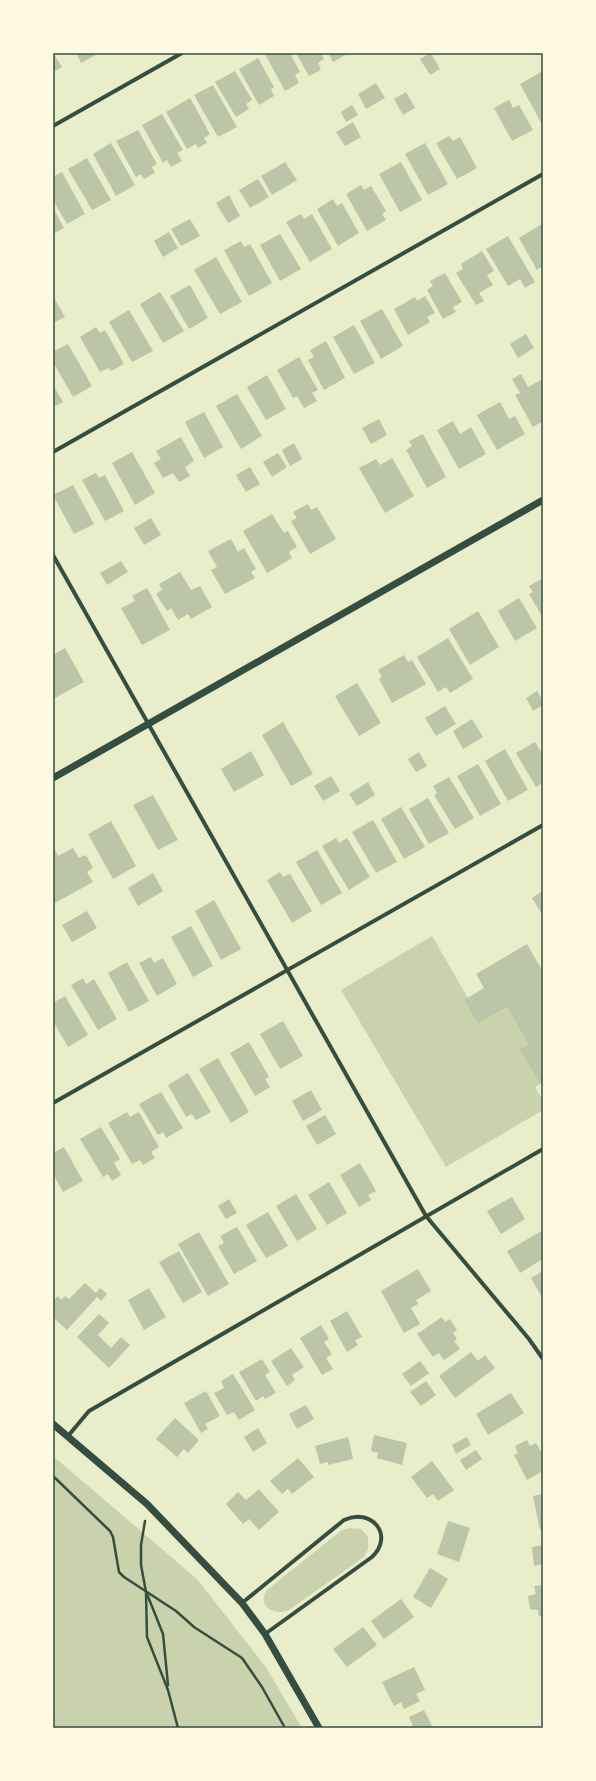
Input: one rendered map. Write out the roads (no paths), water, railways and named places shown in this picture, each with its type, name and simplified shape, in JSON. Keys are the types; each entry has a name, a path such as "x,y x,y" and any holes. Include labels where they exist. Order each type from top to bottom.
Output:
{"street":[{"path":"53,126 182,53"},
{"path":"53,452 543,174"},
{"path":"53,778 543,500"},
{"path":"53,555 426,1216 529,1339 543,1359"},
{"path":"53,1104 543,825"},
{"path":"68,1436 89,1411 543,1149"},
{"path":"53,1424 147,1504 242,1603 266,1634 320,1728"},
{"path":"242,1603 344,1520 352,1516 362,1516 371,1520 377,1527 381,1534 382,1542 380,1548 372,1557 266,1634"}]}
